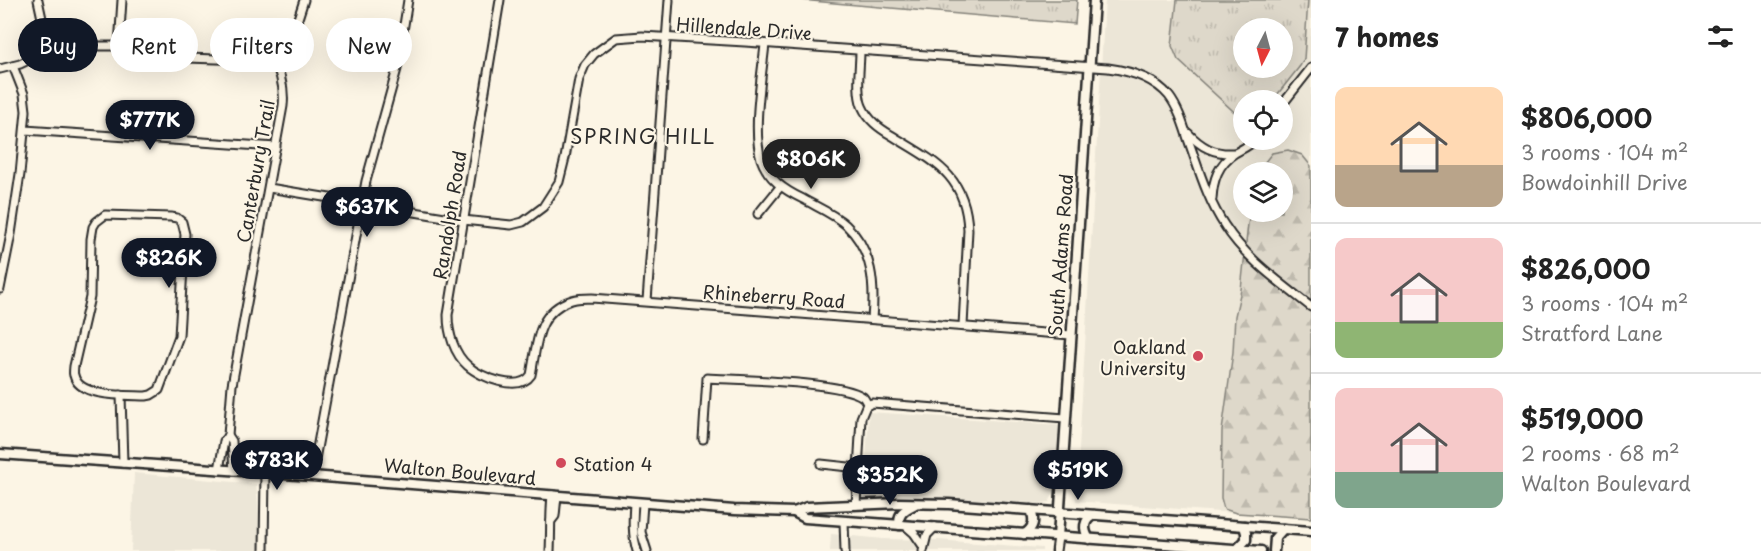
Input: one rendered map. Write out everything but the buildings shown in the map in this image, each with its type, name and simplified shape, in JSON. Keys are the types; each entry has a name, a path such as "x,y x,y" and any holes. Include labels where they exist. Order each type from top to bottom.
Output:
{"main road":[{"name":"South Adams Road","path":"1058,537 1095,0"},
{"name":"Walton Boulevard","path":"0,454 794,512 807,507 917,503 1311,531"},
{"path":"903,525 899,518 901,513 917,503"},
{"path":"834,520 832,514 837,506"},
{"path":"1023,534 1030,530 1033,524 1031,510"},
{"path":"794,512 805,518 1261,551"},
{"path":"1089,539 1085,525 1088,519 1095,515"},
{"path":"1237,549 1246,540 1244,526"},
{"path":"1274,551 1275,538 1283,529"}],"street":[{"path":"38,0 42,18"},
{"path":"121,18 122,0"},
{"path":"299,18 304,0"},
{"path":"312,476 361,203 397,70 408,0"},
{"name":"Randolph Road","path":"500,0 463,220 448,326 455,348 468,366 483,376 510,383 521,384 528,380"},
{"path":"647,302 669,0"},
{"name":"Hillendale Drive","path":"269,188 463,220 511,225 523,222 548,200 559,182 579,79 594,54 616,38 642,36 1091,66 1129,72 1150,81 1169,96 1184,126"},
{"path":"765,44 758,138 761,158 771,178 780,186 845,224 862,244 871,267 874,300 872,319"},
{"path":"860,51 859,88 861,104 866,114 876,126 934,161 946,172 962,197 968,214 963,326"},
{"path":"0,69 18,64"},
{"path":"0,289 11,234 25,130 24,94 13,66"},
{"path":"1293,91 1311,68"},
{"name":"Canterbury Trail","path":"219,470 224,441 228,435 232,385 284,97 279,72"},
{"path":"1184,126 1197,142 1208,149 1222,153 1236,152"},
{"path":"1184,126 1213,205 1227,230 1246,253 1311,307"},
{"path":"25,130 276,147"},
{"path":"1213,205 1213,186 1217,173 1224,162 1239,150"},
{"path":"758,214 780,186"},
{"path":"105,215 177,218 185,228 178,343 159,390 146,396 122,394 93,392 77,383 74,375 74,366 90,297 93,227 105,215"},
{"name":"Rhineberry Road","path":"528,380 531,375 539,329 548,317 557,308 572,300 592,298 1071,335"},
{"path":"703,439 707,378 825,386 861,396 868,405"},
{"path":"122,394 123,463"},
{"path":"856,505 861,418 868,405 880,403 1065,418"},
{"name":"Canterbury Trail","path":"228,435 232,441 234,471"},
{"path":"821,464 858,468"},
{"path":"264,551 266,473"},
{"path":"550,551 550,515 554,496"},
{"path":"637,551 632,526 639,502"},
{"path":"639,502 641,532 647,551"},
{"path":"844,521 845,551"},
{"path":"903,525 915,533 923,549"},
{"path":"923,549 927,535 935,527"},
{"path":"1056,551 1058,537"}],"shaded area":[{"name":"Oakland University","path":"1105,0 1311,0 1311,519 1076,501"},
{"path":"869,412 1061,425 1054,493 1049,502 1040,504 980,500 863,501"},
{"path":"134,473 256,484 260,551 131,551"},
{"path":"831,534 1042,548 1042,551 830,551"}],"green space":[{"path":"800,0 1077,0 1075,24"},
{"path":"1177,0 1308,0 1304,59 1293,75 1293,18 1233,18 1233,78 1290,78 1281,90 1233,90 1233,111 1178,60 1172,46"},
{"path":"1288,150 1302,155 1311,166 1311,518 1236,513 1224,509 1221,498 1222,431 1248,222 1293,222 1293,162 1265,162 1272,153"}],"place":[{"name":"Oakland University","path":"1198,356"},
{"name":"Station 4","path":"561,463"}],"district":[{"name":"SPRING HILL","path":"643,136"}]}
